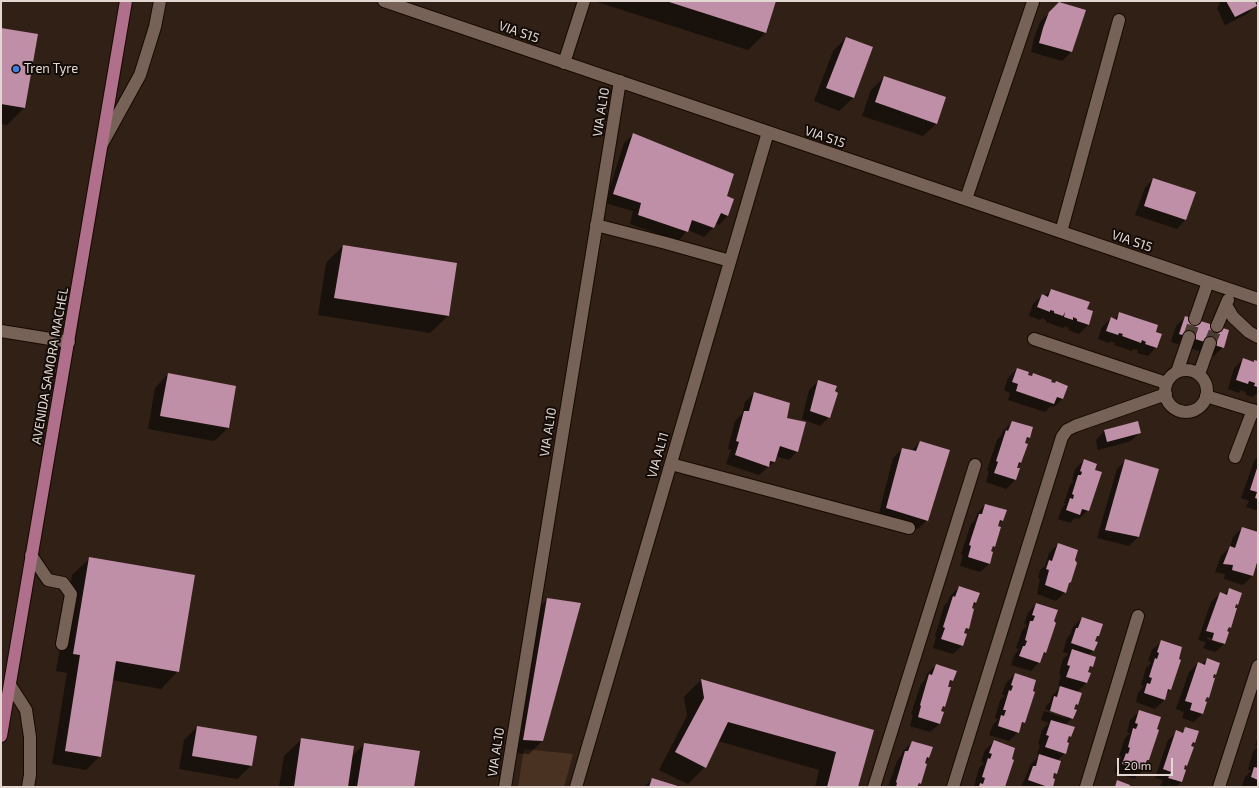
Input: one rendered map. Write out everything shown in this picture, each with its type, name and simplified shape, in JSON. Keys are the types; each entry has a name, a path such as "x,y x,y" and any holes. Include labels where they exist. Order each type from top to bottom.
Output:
{"main road":[{"name":"AVENIDA SAMORA MACHEL","path":"1,736 126,1"}],"street":[{"path":"100,148 140,75 155,27 160,1"},
{"name":"VIA S15","path":"384,1 1258,299"},
{"path":"564,63 584,1"},
{"path":"966,200 1033,2"},
{"path":"1062,232 1119,20"},
{"name":"VIA AL10","path":"505,787 620,81"},
{"name":"VIA AL11","path":"576,787 768,132"},
{"path":"596,225 730,261"},
{"path":"1195,319 1208,282"},
{"path":"1217,326 1231,290"},
{"path":"1226,305 1233,317 1249,332 1258,336"},
{"path":"1,331 69,342"},
{"path":"1177,372 1189,337"},
{"path":"1034,339 1166,389"},
{"path":"1199,374 1210,343"},
{"path":"1184,370 1199,374 1205,382 1207,391 1201,405 1196,409 1185,411 1175,408 1168,400 1166,389 1171,376 1184,370"},
{"path":"953,787 1062,437 1067,430 1075,426 1166,389"},
{"path":"1206,396 1255,411 1235,457"},
{"path":"671,464 909,528"},
{"path":"874,787 975,465"},
{"path":"32,555 48,580 63,583 70,594 62,644"},
{"path":"1086,787 1138,616"},
{"path":"1219,787 1258,666"},
{"path":"10,685 26,710 30,737 30,775 28,787"}],"shaded area":[{"path":"524,749 573,754 564,787 518,787"}],"building":[{"path":"666,1 776,1 766,33"},
{"path":"1226,1 1255,1 1257,6 1235,17"},
{"path":"1059,2 1086,10 1072,52 1039,43 1049,12"},
{"name":"Tren Tyre","path":"1,28 38,34 25,108 1,104"},
{"path":"846,37 873,47 854,98 826,88"},
{"path":"884,76 946,97 937,124 875,102"},
{"path":"633,133 734,174 727,196 734,199 728,216 721,213 714,228 692,220 688,232 638,215 641,203 613,194"},
{"path":"1153,178 1196,192 1186,220 1144,206"},
{"path":"343,245 457,263 449,316 334,298"},
{"path":"1051,289 1090,302 1087,309 1093,311 1089,325 1077,321 1077,319 1073,317 1073,320 1064,317 1065,312 1063,316 1054,313 1054,311 1050,310 1050,312 1037,307 1042,294 1048,297"},
{"path":"1119,312 1158,325 1156,332 1162,334 1157,348 1145,344 1146,342 1142,340 1141,343 1122,336 1123,334 1119,333 1118,335 1106,331 1111,317 1117,320"},
{"path":"1185,316 1229,330 1224,348 1179,334"},
{"path":"1243,358 1254,362 1254,360 1258,361 1258,387 1254,386 1255,383 1249,381 1248,384 1236,380"},
{"path":"1017,368 1029,372 1028,375 1032,376 1033,373 1052,380 1051,382 1055,383 1056,381 1068,386 1063,399 1057,397 1054,404 1016,391 1018,384 1012,382"},
{"path":"168,373 236,386 229,428 160,416"},
{"path":"818,380 837,386 835,391 838,393 830,418 810,411"},
{"path":"754,392 790,403 787,418 806,422 798,452 780,446 775,462 770,461 769,467 735,455 739,442 736,441 744,411 749,411"},
{"path":"1012,421 1033,427 1030,438 1027,437 1025,443 1028,444 1021,463 1019,462 1017,468 1020,468 1016,480 994,473 998,462 996,461 1006,430 1008,431"},
{"path":"1138,421 1141,433 1107,442 1104,430"},
{"path":"920,441 950,450 928,521 886,508 902,448 916,451"},
{"path":"1084,459 1097,464 1095,470 1102,472 1089,511 1082,509 1080,515 1066,510 1070,498 1073,499 1074,495 1072,494 1078,475 1081,475 1082,472 1080,471"},
{"path":"1125,459 1159,469 1139,537 1105,530"},
{"path":"1258,465 1258,499 1255,498 1257,492 1250,490"},
{"path":"985,504 1007,510 1003,521 1000,520 998,526 1001,527 995,547 993,546 991,551 993,552 990,564 968,557 971,546 969,545 979,514 982,514"},
{"path":"1242,527 1258,532 1258,559 1253,576 1232,570 1233,565 1223,564 1230,546 1235,548"},
{"path":"1058,543 1078,550 1075,560 1077,563 1066,593 1045,585 1049,570 1046,569 1049,560 1052,561"},
{"path":"89,557 195,575 179,672 116,661 101,757 65,751 80,655 73,654"},
{"path":"959,586 980,593 972,608 974,609 969,629 966,628 964,633 967,634 963,646 941,639 945,628 943,627 953,596 955,597"},
{"path":"1229,588 1242,593 1238,605 1236,604 1235,608 1237,608 1231,628 1229,627 1227,631 1229,632 1225,644 1212,640 1214,633 1206,631 1220,592 1227,595"},
{"path":"547,598 581,603 543,741 523,740"},
{"path":"1036,603 1058,610 1054,621 1056,623 1046,653 1044,652 1040,663 1019,656 1027,641 1025,640 1030,621 1033,621 1035,616 1032,615"},
{"path":"1082,617 1103,624 1099,636 1097,636 1095,641 1098,642 1094,651 1071,643 1076,628 1078,628"},
{"path":"1161,640 1182,647 1179,659 1181,660 1171,690 1168,689 1165,700 1144,693 1147,683 1150,684 1152,678 1149,677 1155,658 1157,659 1159,653 1157,652"},
{"path":"1072,649 1096,657 1093,667 1090,666 1088,672 1091,673 1087,683 1066,677 1070,666 1067,665"},
{"path":"1207,658 1220,663 1216,675 1214,674 1213,678 1215,678 1209,698 1207,697 1205,701 1207,702 1203,714 1190,710 1192,703 1185,701 1198,662 1205,665"},
{"path":"936,664 957,671 953,681 950,680 948,687 951,687 945,707 943,706 941,711 944,712 940,724 918,717 929,674 932,675"},
{"path":"1015,673 1036,680 1033,691 1035,692 1025,723 1022,722 1019,733 998,726 1001,715 1004,716 1006,710 1003,710 1009,690 1011,691 1013,686 1011,685"},
{"path":"701,679 874,730 858,787 827,787 836,752 728,722 706,768 675,752 704,698"},
{"path":"1060,686 1082,693 1078,705 1076,704 1074,709 1077,710 1073,719 1050,711 1054,696 1057,697"},
{"path":"1139,710 1161,717 1157,729 1159,730 1149,760 1147,760 1143,770 1122,764 1126,753 1128,754 1130,748 1128,747 1133,728 1136,729 1138,724 1135,723"},
{"path":"1051,720 1075,727 1067,742 1069,743 1066,754 1045,747 1049,736 1046,735"},
{"path":"197,726 257,736 252,766 192,756"},
{"path":"1185,727 1199,731 1195,743 1193,742 1191,746 1194,747 1187,766 1185,765 1184,769 1186,770 1182,782 1168,778 1171,772 1163,769 1176,730 1183,733"},
{"path":"301,738 354,746 348,787 294,787"},
{"path":"994,740 1015,748 1012,759 1014,760 1005,787 979,787 980,783 983,784 985,778 982,777 988,758 990,759 992,754 989,753"},
{"path":"912,741 933,747 929,758 927,757 925,763 927,764 921,784 919,783 917,787 896,787 896,782 905,751 908,751"},
{"path":"364,743 420,751 414,787 357,787"},
{"path":"1039,754 1061,761 1057,774 1054,773 1053,778 1055,779 1053,787 1048,787 1028,780 1033,766 1036,766"},
{"path":"1254,767 1258,768 1258,780 1251,777"},
{"path":"652,778 681,787 649,787"},
{"path":"1117,780 1130,785 1130,787 1115,787"}],"tunnel":[{"path":"1189,337 1195,319"},
{"path":"1210,343 1217,326"}],"place":[{"name":"Tren Tyre","path":"16,69"}]}
